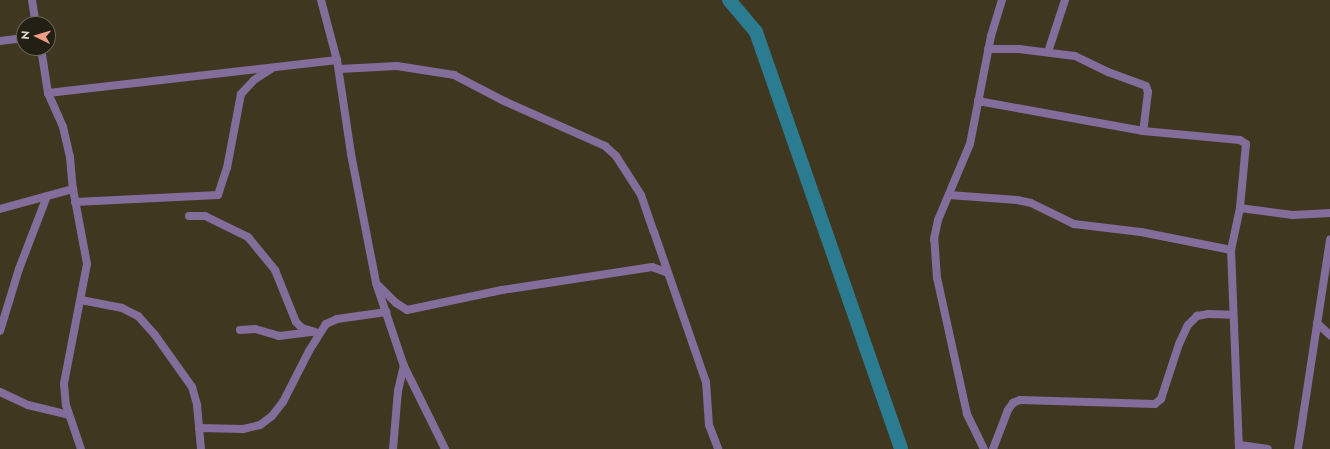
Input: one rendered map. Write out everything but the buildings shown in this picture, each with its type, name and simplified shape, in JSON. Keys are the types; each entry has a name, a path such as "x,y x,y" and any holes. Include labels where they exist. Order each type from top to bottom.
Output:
{"street":[{"path":"32,0 35,16"},
{"path":"321,0 338,60 351,154 376,283 404,366 445,449"},
{"path":"984,449 967,414 936,278 934,239 938,220 970,144 988,49 1002,0"},
{"path":"1048,52 1065,0"},
{"path":"0,41 16,39"},
{"path":"988,49 1048,52 1084,59 1108,72 1146,86 1148,92 1143,131"},
{"path":"42,56 48,93 63,127 70,156 73,190 87,264 64,384 69,415 81,449"},
{"path":"48,93 338,60"},
{"path":"339,69 397,66 454,75 504,101 605,146 616,156 640,195 706,382 709,425 718,449"},
{"path":"75,202 218,195 227,168 241,94 254,80 273,67"},
{"path":"978,101 1143,131 1240,140 1246,144 1240,208 1231,250 1240,447 1268,449"},
{"path":"0,209 73,190"},
{"path":"0,331 2,314 47,196"},
{"path":"948,196 1017,200 1031,203 1074,224 1141,232 1231,250"},
{"path":"1240,208 1293,215 1330,213"},
{"path":"189,216 205,216 248,237 275,270 296,322 302,328 318,331"},
{"path":"1298,449 1330,239"},
{"path":"376,283 396,304 407,310 502,290 652,267 666,272"},
{"path":"81,300 110,304 138,316 155,335 192,387 197,405 201,449"},
{"path":"199,428 244,429 260,426 272,416 294,384 318,331 326,324 338,319 387,312"},
{"path":"993,449 1008,410 1013,403 1020,400 1155,404 1161,399 1179,344 1188,325 1197,316 1208,314 1233,315"},
{"path":"1317,323 1330,335"},
{"path":"240,330 255,330 280,336 318,331"},
{"path":"393,449 398,391 404,366"},
{"path":"0,392 28,405 69,415"}],"waterway":[{"path":"729,0 756,32 901,449"}]}
